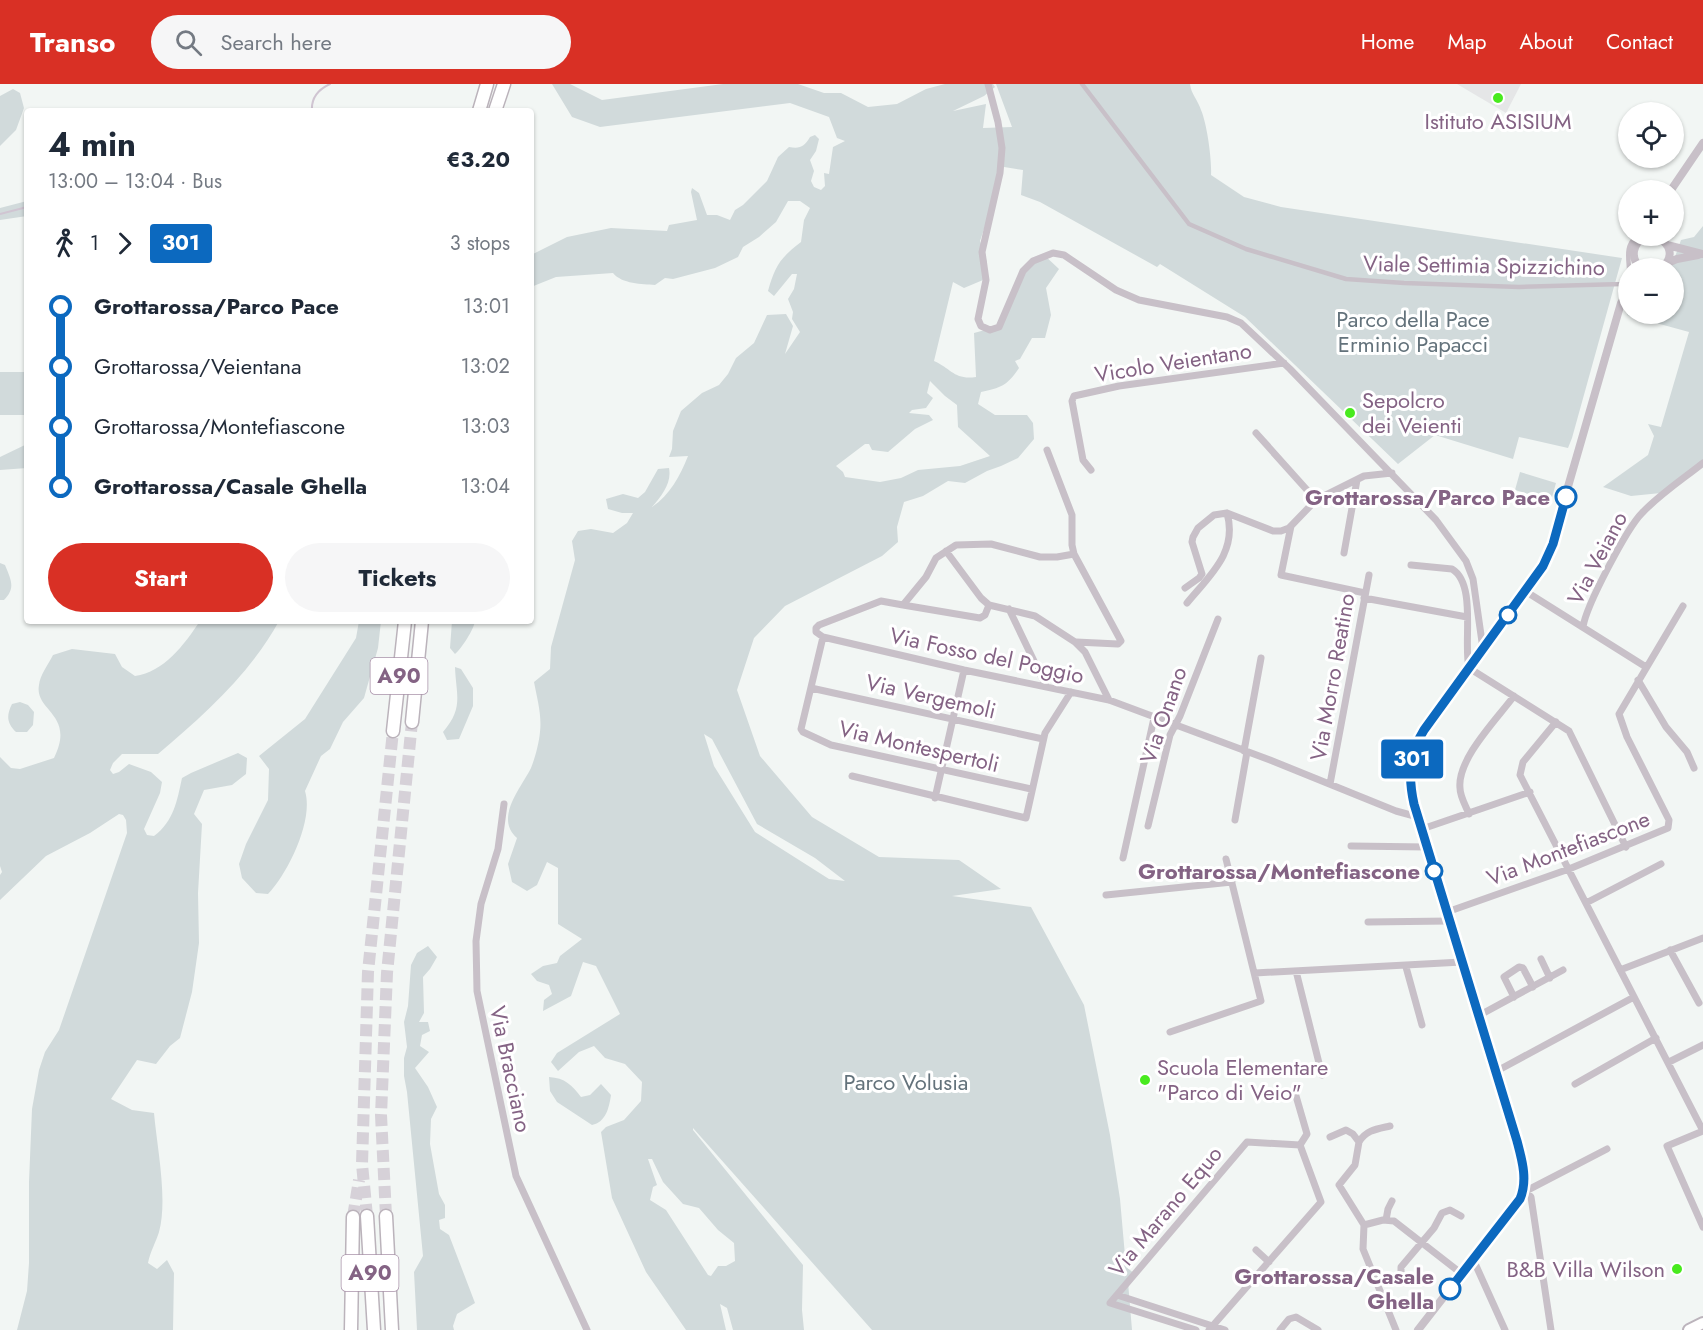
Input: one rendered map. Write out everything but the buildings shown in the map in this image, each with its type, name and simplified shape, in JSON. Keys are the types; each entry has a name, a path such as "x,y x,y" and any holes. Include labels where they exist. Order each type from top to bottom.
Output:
{"highway":[{"path":"480,105 487,84"},
{"path":"497,106 504,84"},
{"name":"A90","path":"393,731 405,624"},
{"name":"A90","path":"412,722 422,624"},
{"path":"351,1330 353,1216"},
{"name":"A90","path":"367,1216 374,1330"},
{"name":"A90","path":"386,1216 392,1330"},
{"path":"390,1291 399,1330"}],"main road":[{"path":"1689,1330 1703,1323"}],"street":[{"path":"988,84 1002,147 1000,173 982,252 986,280 978,319 981,326 990,330 999,327 1017,281 1026,267 1049,253 1059,253 1116,290 1131,297 1238,321 1284,363 1436,520 1466,561 1473,579 1483,649"},
{"name":"Viale Settimia Spizzichino","path":"1082,84 1189,224 1246,249 1346,279 1536,287 1618,284"},
{"path":"1678,180 1703,143"},
{"path":"1681,246 1703,254"},
{"path":"1682,258 1703,254"},
{"path":"1418,1330 1513,1208 1522,1193 1523,1173 1519,1150 1418,817 1410,782 1410,766 1414,750 1424,730 1543,566 1551,549 1618,314"},
{"name":"Vicolo Veientano","path":"1091,470 1083,460 1071,401 1074,396 1119,386 1284,363"},
{"path":"1256,433 1316,500"},
{"path":"1047,450 1072,515 1074,554 1121,641 1118,645 1075,642"},
{"name":"Via Veiano","path":"1583,627 1595,593 1637,519 1647,508 1703,463"},
{"path":"1185,588 1200,578 1202,574 1192,542 1194,533 1211,517 1227,513 1276,532 1284,531 1316,500 1357,480 1374,474 1392,473"},
{"path":"1344,553 1357,480"},
{"path":"1187,603 1226,552 1230,530 1227,513"},
{"path":"1291,526 1281,575 1365,596 1467,617"},
{"path":"903,605 926,578 936,558 957,545 991,543 1030,556 1057,557 1074,554"},
{"path":"946,551 981,598 989,605 1038,617 1075,642 1085,652 1109,700"},
{"path":"1411,566 1456,571 1464,589 1469,668 1556,722 1571,734 1626,847"},
{"name":"Via Morro Reatino","path":"1330,784 1369,575"},
{"path":"1525,591 1646,667"},
{"path":"811,688 822,637 817,635 815,629 819,625 881,602 980,618 986,614 989,605"},
{"name":"Via Montefiascone","path":"1368,922 1448,917 1667,829 1670,825 1619,718 1638,680 1683,606"},
{"path":"1010,609 1046,686"},
{"name":"Via Onano","path":"1148,826 1170,735 1218,619"},
{"name":"Via Fosso del Poggio","path":"822,637 1109,700 1246,751 1396,811 1418,817"},
{"path":"1235,820 1262,658"},
{"path":"935,798 964,670"},
{"path":"1638,680 1666,727 1687,752 1694,768"},
{"name":"Via Vergemoli","path":"811,688 1043,739"},
{"name":"Via Montespertoli","path":"811,688 802,731 831,745 1031,789"},
{"path":"852,776 935,798 1026,818 1043,739 1071,692"},
{"path":"1469,814 1460,791 1461,772 1469,756 1514,696"},
{"path":"1123,858 1154,718"},
{"path":"1556,722 1521,766 1521,778 1703,1131 1667,1146 1703,1227"},
{"path":"1422,830 1530,792"},
{"name":"Via Bracciano","path":"504,804 498,849 487,880 480,913 476,941 477,991 516,1176 587,1330"},
{"path":"1351,846 1427,847"},
{"path":"1170,1032 1261,1000 1226,859"},
{"path":"1586,903 1661,864"},
{"path":"1106,895 1232,882"},
{"path":"1620,970 1703,938"},
{"path":"1670,950 1699,1003"},
{"path":"1541,959 1550,978"},
{"path":"1255,973 1406,967 1462,962"},
{"path":"1406,967 1422,1025"},
{"path":"1514,997 1504,977 1519,967 1523,968 1533,987"},
{"path":"1478,1016 1563,970"},
{"path":"1296,971 1322,1075"},
{"path":"1495,1072 1634,997"},
{"path":"1575,1084 1656,1038"},
{"path":"1669,1062 1703,1045"},
{"path":"1211,1328 1321,1202 1300,1145 1307,1134 1296,1096"},
{"path":"1390,1126 1367,1132 1359,1145 1355,1165 1338,1185 1364,1225 1363,1249 1396,1330"},
{"path":"1330,1137 1346,1130 1350,1131 1359,1145"},
{"name":"Via Marano Equo","path":"1196,1330 1110,1303 1247,1142 1300,1145"},
{"path":"1522,1193 1607,1149"},
{"path":"1522,1193 1527,1193 1530,1197 1551,1330"},
{"path":"1386,1220 1392,1201"},
{"path":"1403,1277 1401,1267 1423,1243 1442,1213 1450,1210 1461,1216"},
{"path":"1364,1225 1386,1220 1394,1221 1462,1274"},
{"path":"1256,1250 1269,1262"},
{"path":"1473,1259 1505,1330"},
{"path":"1117,1295 1211,1328 1225,1330"},
{"path":"1280,1330 1289,1319 1296,1317 1318,1330"}],"shaded area":[{"name":"Istituto ASISIUM","path":"1457,84 1521,84 1506,113"}],"green space":[{"path":"552,84 570,84 602,100 723,84 798,84 824,93 841,93 868,107 897,104 926,89 945,84 993,84 995,87 984,96 953,111 986,104 983,128 1012,127 996,84 1190,84 1205,124 1211,175 1244,197 1281,207 1622,258 1618,258 1618,272 1568,448 1519,437 1513,459 1435,435 1398,464 1245,317 1160,264 1157,267 1040,202 1021,195 1023,170 998,166 993,202 980,241 987,262 983,280 964,288 953,282 934,361 963,377 976,377 974,333 996,327 1022,274 1043,254 1059,269 1046,288 1051,315 1045,338 1032,338 1020,359 1015,361 1019,368 1015,374 1003,385 981,392 978,404 995,415 1027,415 1033,423 1034,439 1018,458 965,483 948,481 923,496 904,502 897,527 898,542 882,556 785,606 754,638 737,690 760,756 812,817 879,857 959,860 1001,889 952,896 1031,907 1084,1005 1110,1135 1120,1199 1126,1267 1135,1274 1128,1282 1132,1330 872,1330 693,1128 803,1265 804,1330 733,1330 727,1308 720,1304 726,1330 686,1330 646,1272 612,1198 601,1132 606,1127 624,1120 641,1101 642,1082 625,1064 605,1058 594,1046 579,1052 558,1071 551,1062 557,1053 620,1014 596,966 583,962 571,996 543,1011 544,1000 552,994 549,985 537,981 531,974 543,966 557,963 560,956 582,939 558,924 558,868 547,862 537,885 527,891 512,882 508,864 517,838 508,821 509,812 531,768 540,732 539,707 534,682 550,669 551,647 575,560 572,541 578,531 591,529 613,533 627,523 633,513 608,509 606,499 623,494 638,498 645,492 658,469 669,468 668,484 652,507 664,497 678,478 688,456 669,457 673,431 681,411 702,393 719,385 736,358 754,343 767,315 786,314 793,326 785,354 800,332 792,319 793,312 788,299 794,289 797,274 792,274 774,296 768,291 779,263 801,242 804,220 810,208 800,201 788,201 776,222 743,247 738,257 715,268 673,279 665,278 655,285 627,281 613,273 556,277 534,286 534,254 567,237 611,228 667,231 669,225 697,220 692,188 699,193 707,215 717,215 730,220 735,210 767,181 778,157 789,147 801,146 815,135 819,139 816,151 810,160 814,171 811,181 814,187 821,190 825,186 824,173 829,174 833,147 845,141 837,138 829,117 790,103 600,127 572,117","holes":["930,381 957,405 958,427 990,456 960,466 918,470 901,478 880,482 845,477 836,466 865,444 869,444 872,450 888,452 915,429 933,420 929,415 909,413 912,410 926,408 933,398 927,393","704,734 712,739 757,824 815,858 845,881 829,879 755,832 714,766","648,1159 652,1159 663,1182 683,1204 699,1208 718,1230 734,1243 735,1261 726,1266 718,1266 711,1276 708,1275 666,1210 650,1200 653,1187 657,1185"]},
{"path":"13,89 20,93 24,108 16,130 0,146 0,96"},
{"path":"24,202 24,216 0,220 0,208"},
{"path":"1703,226 1703,460 1661,493 1631,496 1603,487 1648,455 1654,436 1648,424 1661,427 1689,332 1660,324 1684,324 1684,258 1675,258 1679,246 1684,246 1684,239 1694,237"},
{"path":"0,372 24,372 24,415 0,415"},
{"path":"24,445 24,468 0,470 0,457"},
{"path":"1520,472 1556,483 1551,501 1515,490"},
{"path":"0,563 5,565 11,584 10,592 4,600 0,600"},
{"path":"198,624 277,624 254,659 225,693 158,754 122,754 110,770 113,774 129,764 151,772 162,782 160,793 144,829 147,835 154,836 170,817 182,778 238,753 247,758 246,774 232,785 204,790 194,814 202,824 198,893 199,943 192,992 180,1038 170,1046 156,1064 137,1060 111,1099 132,1110 154,1113 162,1205 159,1232 148,1263 157,1269 167,1260 174,1273 173,1330 17,1330 27,1291 32,1109 39,1070 45,1052 59,1030 127,833 126,820 123,815 119,814 90,833 46,856 0,900 2,872 0,866 0,757 11,768 20,769 54,758 59,743 58,722 39,694 40,681 53,655 72,649 115,654 122,667 135,676 164,663"},
{"path":"358,624 381,624 378,648 364,698 343,722 330,749 321,756 305,791 307,803 303,831 291,860 268,894 256,893 242,878 239,864 246,844 268,800 269,769 259,756 305,719 356,638"},
{"path":"452,624 474,624 455,654 450,648"},
{"path":"455,667 461,669 473,688 473,706 459,739 447,740 443,732 454,716 457,701"},
{"path":"20,702 28,705 34,712 33,725 27,732 16,732 8,719 12,704"},
{"path":"428,946 437,957 423,977 424,1013 419,1022 428,1022 430,1031 422,1035 420,1046 429,1052 415,1068 428,1087 437,1107 431,1119 430,1144 439,1194 445,1205 445,1218 439,1220 440,1229 449,1235 475,1303 457,1314 454,1330 417,1330 414,1272 423,1256 404,1076 404,1058 407,1047 404,1022 408,1006 411,965 417,953"},
{"path":"549,1077 568,1083 581,1097 590,1095 601,1084 611,1095 604,1118 592,1125 557,1102 550,1091"}],"waterway":[{"path":"312,108 316,94 330,84"},
{"path":"0,214 24,208"}],"tunnel":[{"path":"386,1216 381,1115 387,973 412,722"},
{"path":"367,1216 362,1164 368,972 393,731"},
{"path":"353,1217 359,1180"}],"bus line":[{"name":"301","path":"1450,1289 1520,1199 1524,1185 1517,1141 1414,804 1410,788 1410,769 1420,736 1543,566 1553,544 1566,497"}],"place":[{"name":"Istituto ASISIUM","path":"1498,98"},
{"name":"Sepolcro dei Veienti","path":"1350,413"},
{"name":"Grottarossa/Parco Pace","path":"1566,497"},
{"name":"Grottarossa/Montefiascone","path":"1434,871"},
{"name":"Scuola Elementare \"Parco di Veio\"","path":"1145,1080"},
{"name":"B&B Villa Wilson","path":"1677,1269"},
{"name":"Grottarossa/Casale Ghella","path":"1450,1289"}],"park label":[{"name":"Parco della Pace Erminio Papacci","path":"1413,332"},
{"name":"Parco Volusia","path":"906,1082"}]}
